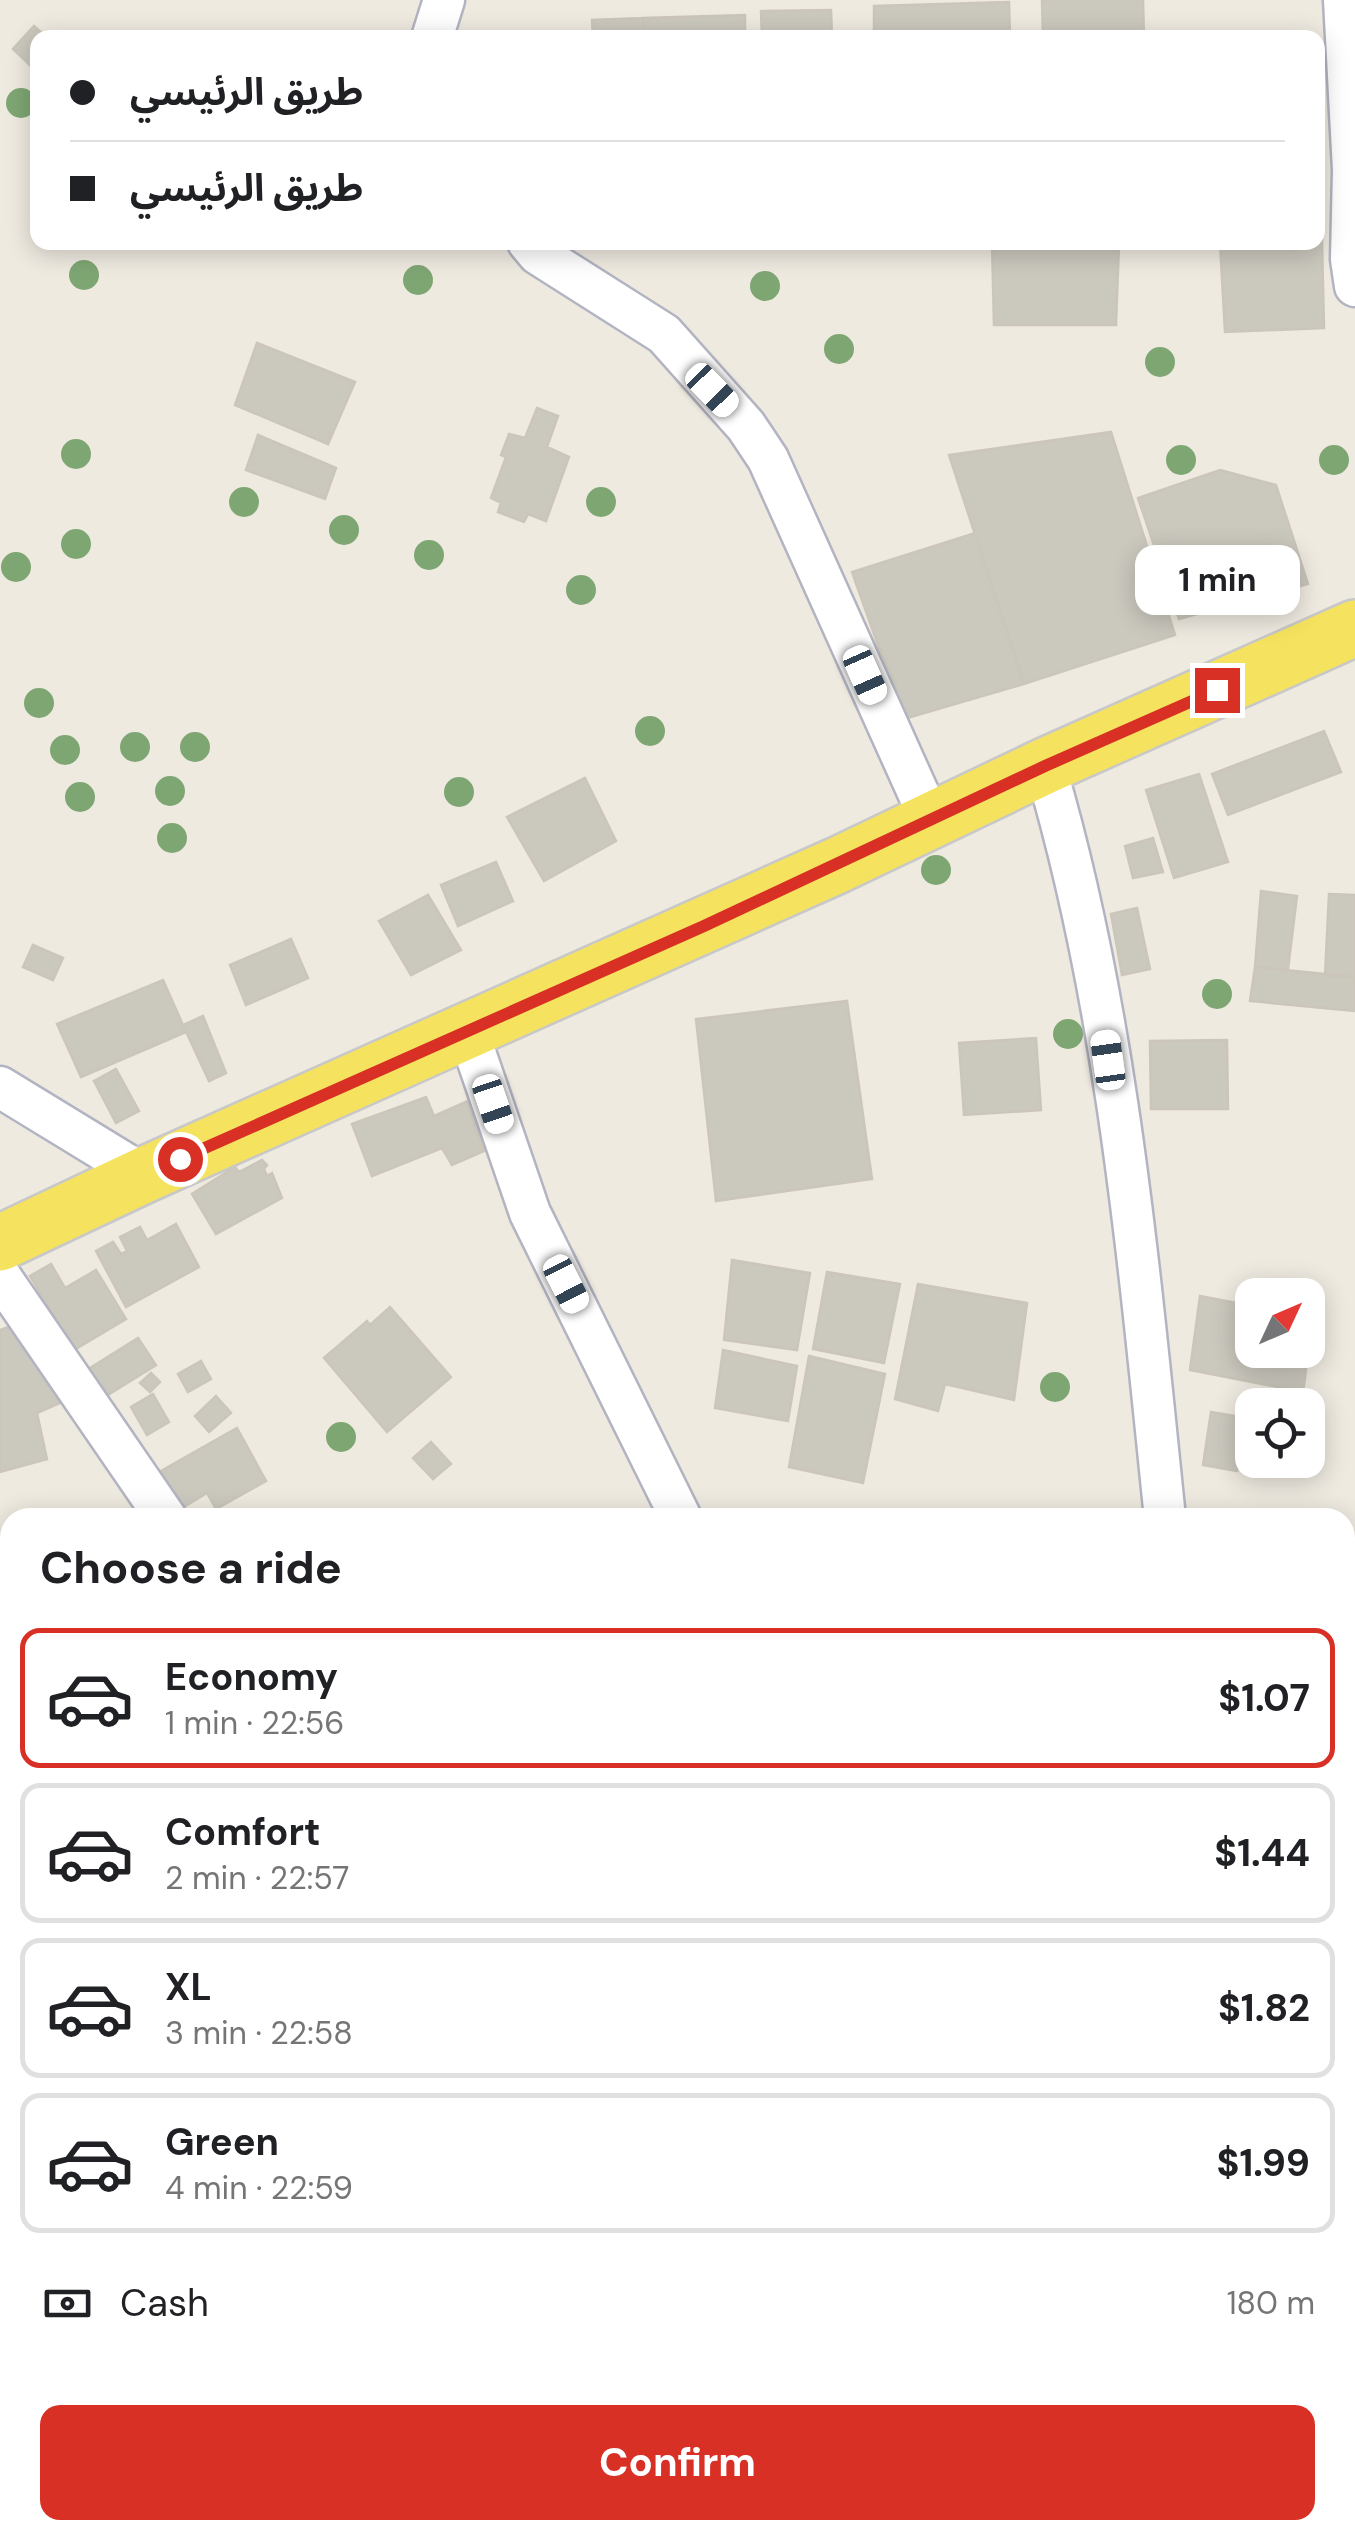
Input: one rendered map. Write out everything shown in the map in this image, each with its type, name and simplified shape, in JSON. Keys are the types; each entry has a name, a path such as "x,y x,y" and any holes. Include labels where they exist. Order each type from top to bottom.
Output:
{"main road":[{"path":"0,1244 144,1175 838,865 1045,766 1355,628"}],"street":[{"path":"435,30 444,0"},
{"path":"1344,0 1355,286"},
{"path":"538,250 664,334 746,426 768,459 930,819"},
{"path":"1045,766 1093,953 1140,1275 1163,1508"},
{"path":"468,1032 530,1213 675,1508"},
{"path":"0,1087 144,1175"},
{"path":"0,1276 159,1508"}],"building":[{"path":"1042,0 1143,0 1144,30 1043,30"},
{"path":"1009,2 1010,30 874,30 874,6"},
{"path":"831,10 832,30 762,30 761,11"},
{"path":"745,15 745,30 644,30 643,18"},
{"path":"643,18 644,30 593,30 592,20"},
{"path":"30,30 30,65 13,49"},
{"path":"992,250 1119,250 1116,325 994,325"},
{"path":"1220,250 1322,250 1324,328 1225,332"},
{"path":"257,343 355,382 328,444 235,405"},
{"path":"537,408 558,416 547,447 569,457 546,521 528,514 524,522 498,512 501,503 491,498 506,457 501,455 509,434 525,438"},
{"path":"1111,432 1175,635 1024,684 949,455"},
{"path":"258,435 336,468 325,499 246,470"},
{"path":"1220,470 1276,485 1308,584 1179,619 1138,498"},
{"path":"975,533 1024,684 904,719 852,572"},
{"path":"1324,731 1341,772 1228,815 1212,774"},
{"path":"1199,774 1228,862 1174,878 1146,790"},
{"path":"585,778 616,841 544,881 507,817"},
{"path":"1153,838 1163,872 1133,878 1125,846"},
{"path":"496,862 513,901 458,926 441,885"},
{"path":"1261,891 1297,896 1288,969 1255,967"},
{"path":"1329,894 1355,895 1355,977 1325,976"},
{"path":"428,895 461,950 411,975 379,921"},
{"path":"1137,908 1150,969 1122,975 1111,914"},
{"path":"291,939 308,978 246,1005 230,965"},
{"path":"33,945 63,958 53,980 23,967"},
{"path":"1255,967 1355,977 1355,1011 1250,1001"},
{"path":"163,980 186,1032 81,1077 57,1024"},
{"path":"847,1001 872,1179 716,1201 696,1019"},
{"path":"203,1016 226,1073 209,1081 183,1025"},
{"path":"1036,1038 1041,1110 964,1115 959,1043"},
{"path":"1227,1040 1228,1109 1151,1109 1150,1041"},
{"path":"116,1069 139,1111 116,1123 94,1081"},
{"path":"426,1097 434,1116 468,1101 484,1151 452,1165 442,1148 372,1176 352,1124"},
{"path":"262,1160 267,1165 267,1176 272,1173 282,1198 216,1234 192,1194 235,1167 239,1172"},
{"path":"176,1224 199,1267 126,1307 96,1251 113,1242 121,1254 127,1251 120,1237 140,1227 147,1240"},
{"path":"732,1260 810,1273 797,1350 724,1340"},
{"path":"51,1264 65,1288 96,1270 126,1319 74,1350 30,1276"},
{"path":"827,1272 900,1284 884,1363 813,1349"},
{"path":"918,1284 1027,1303 1014,1400 945,1384 938,1411 895,1399"},
{"path":"1200,1296 1235,1303 1235,1368 1306,1368 1304,1388 1282,1388 1190,1370"},
{"path":"390,1307 451,1377 387,1432 324,1358"},
{"path":"19,1323 60,1403 37,1413 47,1459 0,1472 0,1330"},
{"path":"138,1338 156,1365 103,1398 87,1370"},
{"path":"723,1350 797,1366 788,1421 715,1408"},
{"path":"809,1356 885,1374 863,1483 789,1467"},
{"path":"201,1361 211,1379 188,1392 178,1374"},
{"path":"151,1373 160,1382 150,1392 140,1383"},
{"path":"153,1394 169,1422 147,1435 131,1407"},
{"path":"216,1396 231,1413 209,1432 195,1416"},
{"path":"1211,1412 1235,1416 1235,1471 1203,1465"},
{"path":"237,1428 266,1481 218,1508 207,1493 182,1508 161,1471"},
{"path":"431,1442 451,1464 433,1479 413,1458"}],"route":[{"path":"180,1159 704,926 1217,690"}]}
